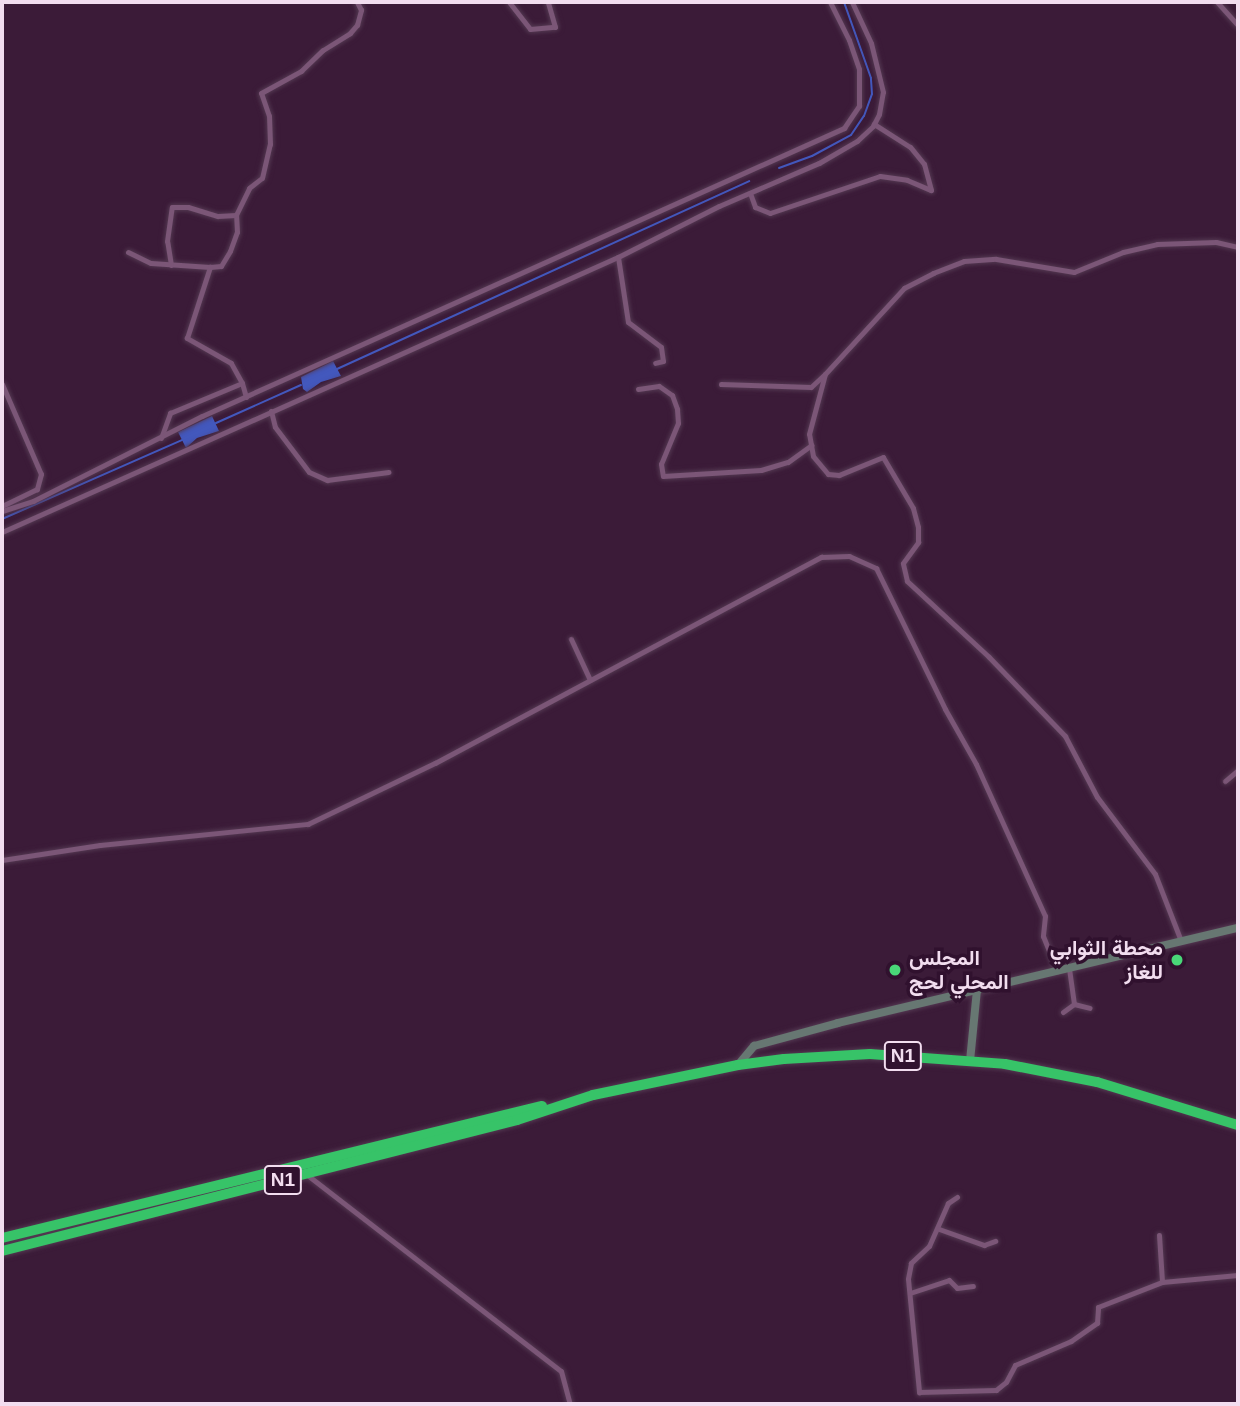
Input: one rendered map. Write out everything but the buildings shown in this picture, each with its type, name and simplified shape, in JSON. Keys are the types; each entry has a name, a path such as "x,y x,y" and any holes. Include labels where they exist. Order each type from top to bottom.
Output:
{"highway":[{"name":"N1","path":"2,1238 514,1111 738,1065 870,1054 970,1061 1097,1082 1238,1125"},
{"name":"N1","path":"2,1251 517,1119 563,1103"}],"main road":[{"path":"738,1065 754,1046 1238,928"},
{"path":"970,1061 977,990"}],"street":[{"path":"128,253 151,263 221,266 237,232 236,215 249,188 262,178 270,144 269,116 261,93 301,71 323,50 350,33 357,25 361,10 357,2"},
{"path":"509,2 530,29 555,27 548,2"},
{"path":"2,509 44,494 246,397 844,128 859,106 859,69 849,40 830,2"},
{"path":"2,532 618,257 819,163 858,141 874,124 879,114 881,82 871,43 852,2"},
{"path":"1217,2 1238,25"},
{"path":"750,193 755,207 770,213 880,176 907,180 931,190 924,164 910,147 874,124"},
{"path":"171,265 167,241 172,207 218,216 236,215"},
{"path":"721,384 811,387 904,288 964,261 996,259 1074,272 1123,252 1157,244 1216,242 1238,247"},
{"path":"618,257 622,269 628,322 661,347 663,361 655,363"},
{"path":"210,267 187,338 231,363 246,397"},
{"path":"825,374 809,434 813,456 828,474 839,475 883,457 913,508 918,527 918,542 903,563 907,581 989,656 1065,736 1097,797 1155,874 1182,942"},
{"path":"161,438 170,413 242,383"},
{"path":"2,384 41,474 37,489 2,509"},
{"path":"638,389 659,386 672,395 677,409 678,423 661,464 663,476 761,470 788,462 811,445"},
{"path":"271,411 275,427 309,472 327,480 388,472"},
{"path":"37,489 44,494"},
{"path":"2,860 100,845 308,824 435,764 821,557 849,556 876,568 945,709 976,764 1045,916 1043,936 1057,971"},
{"path":"571,639 590,680"},
{"path":"1224,781 1238,770"},
{"path":"1069,968 1074,1004"},
{"path":"1074,1004 1090,1008"},
{"path":"1063,1012 1074,1004"},
{"path":"306,1174 561,1371 570,1404"},
{"path":"957,1197 948,1203 929,1246 911,1263 908,1279 919,1392 996,1390 1006,1382 1015,1365 1071,1340 1097,1323 1098,1307 1163,1282 1238,1275"},
{"path":"939,1228 984,1245 995,1241"},
{"path":"1159,1235 1163,1282"},
{"path":"910,1293 949,1280 957,1288 973,1286"}],"water":[{"path":"333,361 341,376 321,382 307,392 303,389 301,377"},
{"path":"212,416 219,431 197,438 186,448 178,432"}],"waterway":[{"path":"779,168 812,156 851,135 864,116 872,94 871,78 844,2"},
{"path":"337,369 749,181"},
{"path":"216,423 301,385"},
{"path":"2,519 182,440"}],"place":[{"name":"محطة الثوابي للغاز","path":"1177,960"},
{"name":"المجلس المحلي لحج","path":"895,970"}]}
